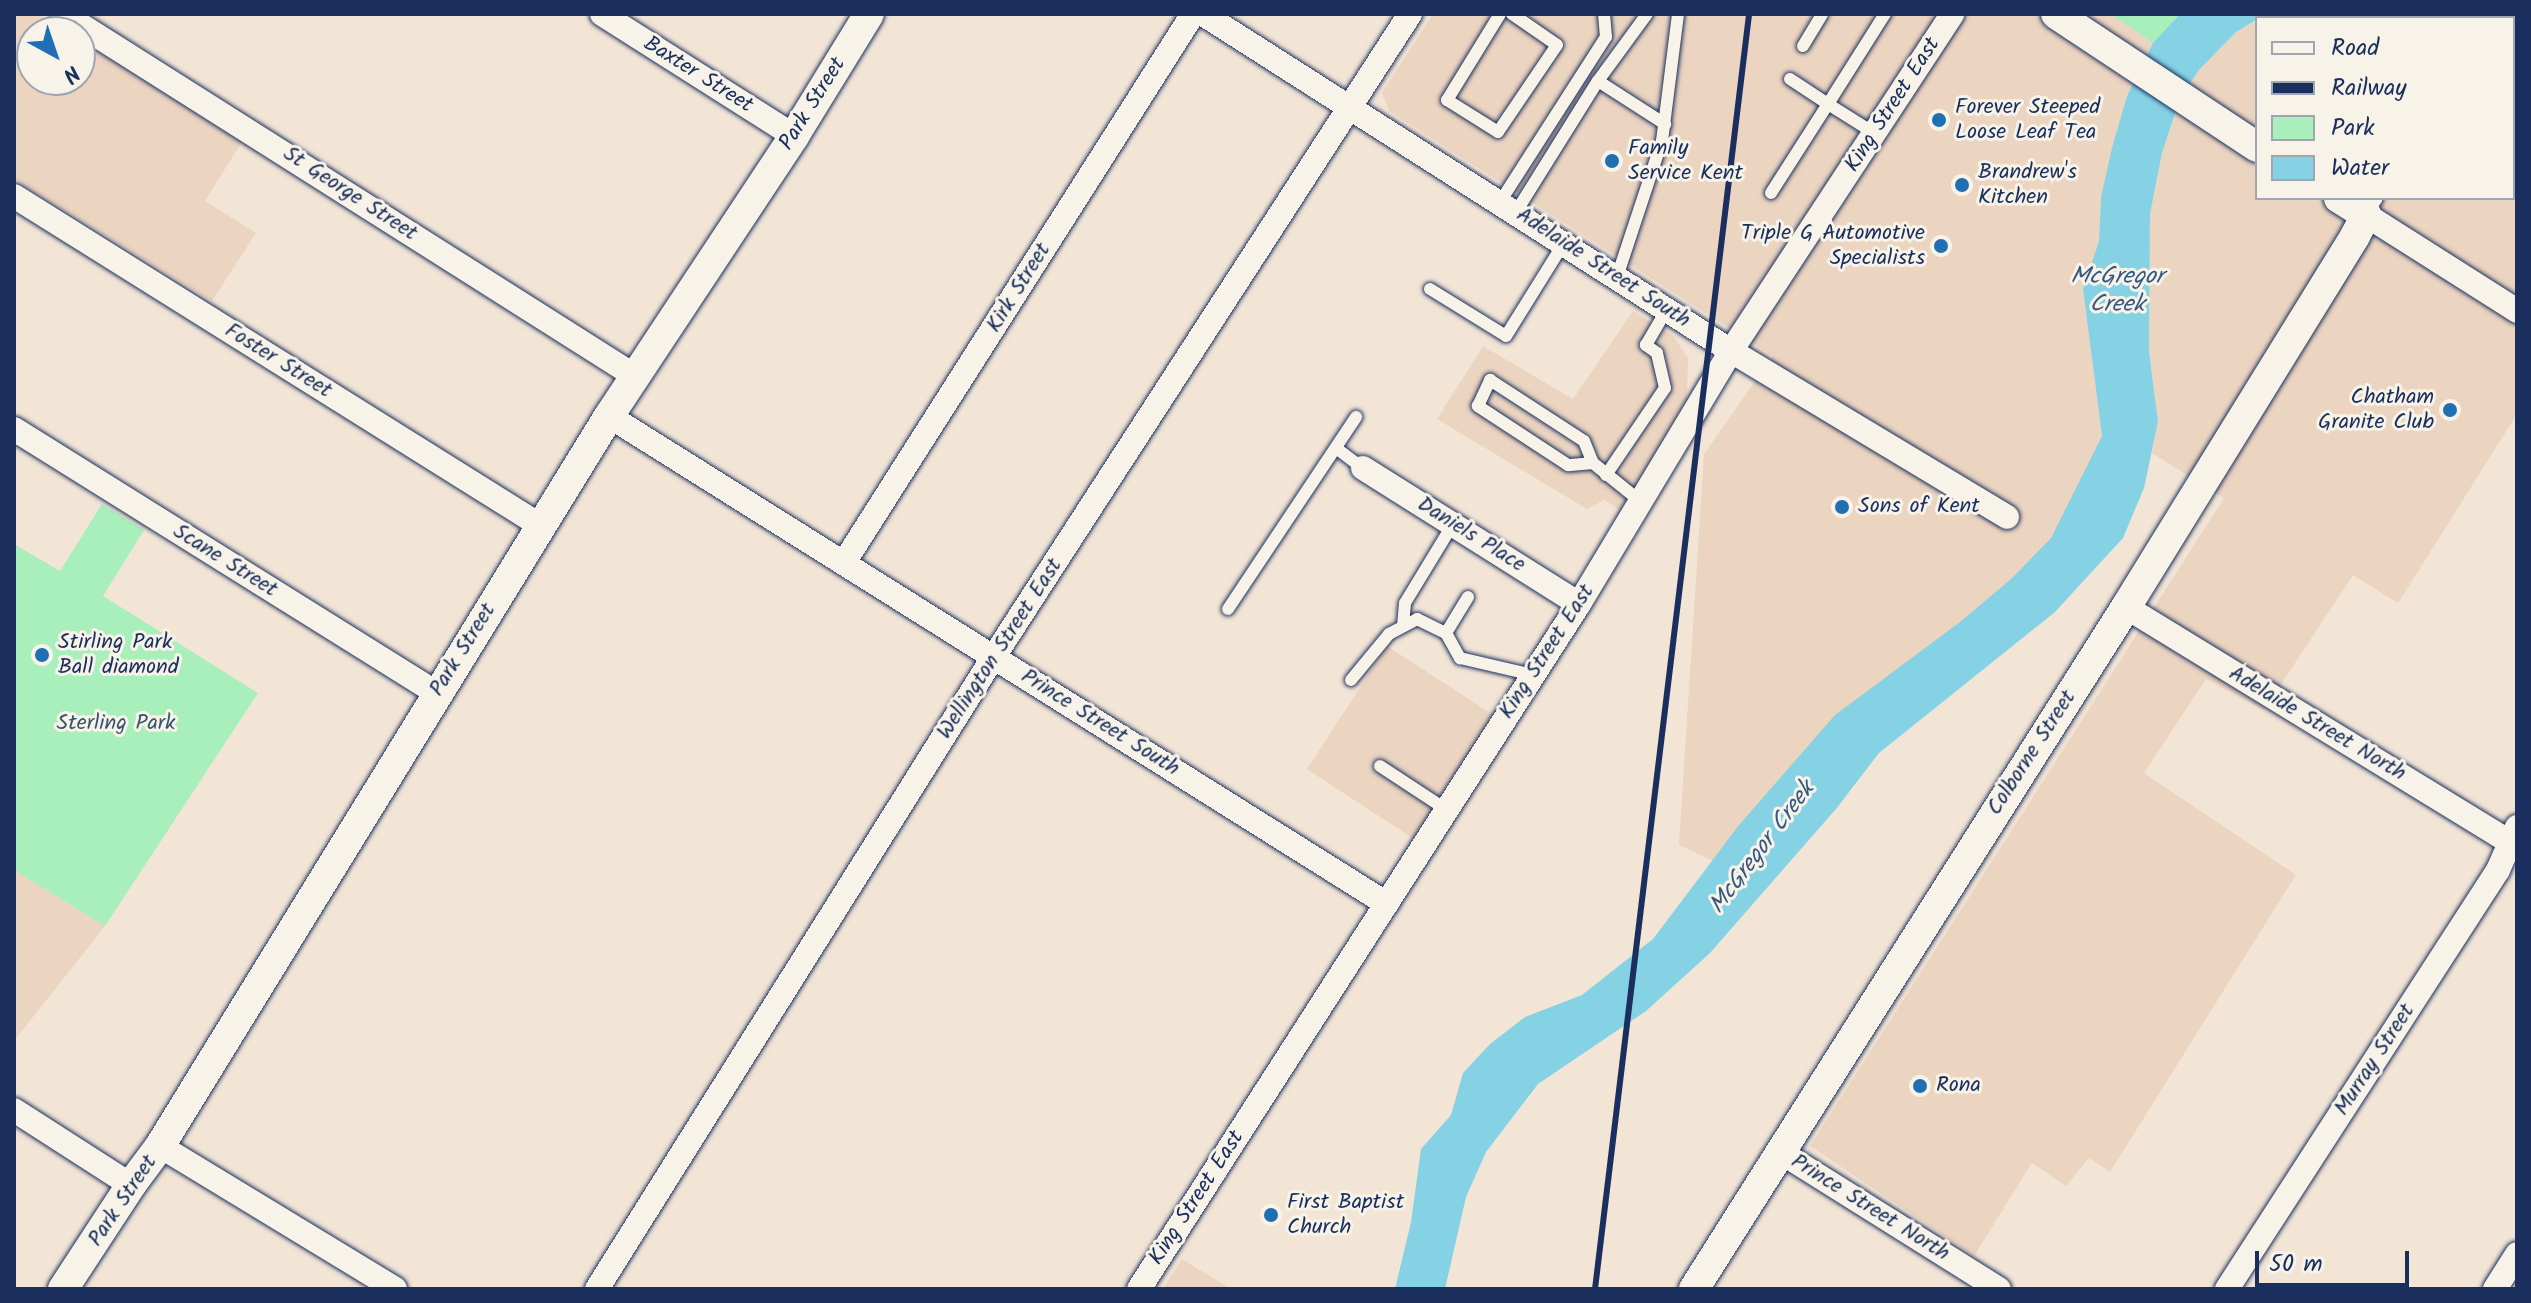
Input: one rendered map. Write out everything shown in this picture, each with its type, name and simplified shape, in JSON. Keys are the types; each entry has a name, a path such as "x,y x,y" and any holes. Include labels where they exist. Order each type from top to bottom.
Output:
{"street":[{"name":"St George Street","path":"63,14 635,376"},
{"name":"Baxter Street","path":"602,14 794,136"},
{"name":"Park Street","path":"63,1289 160,1146 609,416 794,136 869,14"},
{"name":"Kirk Street","path":"845,561 1193,14"},
{"name":"Adelaide Street South","path":"1203,14 1731,351 2007,517"},
{"name":"Wellington Street East","path":"597,1289 995,656 1410,14"},
{"name":"King Street East","path":"1139,1289 1579,604 1731,351 1952,14"},
{"path":"2056,14 2255,146"},
{"name":"Foster Street","path":"14,196 541,526"},
{"path":"2347,200 2372,206 2517,311"},
{"name":"Colborne Street","path":"1694,1289 2126,607 2372,206"},
{"name":"Prince Street South","path":"609,416 845,561 1387,904"},
{"name":"Scane Street","path":"14,429 436,693"},
{"name":"Daniels Place","path":"1363,468 1579,604"},
{"name":"Adelaide Street North","path":"2126,607 2514,839"},
{"name":"Murray Street","path":"2227,1289 2498,870 2514,839"},
{"path":"14,1110 131,1185"},
{"path":"160,1146 395,1289"},
{"name":"Prince Street North","path":"1782,1153 1999,1289"},
{"path":"2495,1289 2517,1254"}],"lane":[{"path":"1500,14 1447,100 1498,132 1557,45 1512,14"},
{"path":"1508,207 1606,37 1604,14"},
{"path":"1508,207 1647,14"},
{"path":"1617,277 1665,124 1678,14"},
{"path":"1803,46 1822,14"},
{"path":"1771,193 1885,14"},
{"path":"1790,79 1874,133"},
{"path":"1598,81 1665,124"},
{"path":"1430,289 1506,336 1564,243"},
{"path":"1606,475 1665,388 1657,353 1646,345 1667,309"},
{"path":"1593,463 1568,465 1478,406 1490,380 1584,441 1593,463 1640,501"},
{"path":"1228,609 1356,417"},
{"path":"1336,448 1363,468"},
{"path":"1403,626 1405,603 1453,524"},
{"path":"1446,633 1468,597"},
{"path":"1351,680 1389,634 1417,619 1446,633 1460,658 1533,675"},
{"path":"1380,766 1447,810"}],"shaded area":[{"path":"14,14 37,14 40,16 16,16 16,96 96,96 96,50 243,140 205,201 256,233 212,301 14,179"},
{"path":"1433,14 2180,14 2153,43 2127,96 2101,197 2099,241 2083,289 2102,436 2051,538 2011,579 1786,773 1713,861 1679,845 1704,454 1773,356 1389,111 1382,93"},
{"path":"2517,14 2517,414 2398,603 2353,575 2264,710 2206,679 2144,773 2296,875 2110,1172 2089,1158 2066,1186 2032,1163 1974,1256 1810,1146 2224,498 2152,453 2158,422 2149,351 2150,214 2162,153 2181,99 2198,71 2236,32 2255,21 2255,200 2515,200 2515,16 2263,16"},
{"path":"1633,311 1673,336 1688,358 1687,398 1676,427 1623,512 1604,500 1587,509 1437,419 1483,346 1573,399"},
{"path":"1387,646 1495,716 1415,840 1307,769"},
{"path":"14,870 105,926 14,1041"},
{"path":"1182,1259 1231,1289 1163,1289"}],"green space":[{"path":"2111,14 2180,14 2153,43"},
{"name":"Sterling Park","path":"102,504 144,530 103,596 258,693 105,926 14,870 14,544 60,571"}],"water":[{"name":"McGregor Creek","path":"2180,14 2266,14 2255,16 2255,21 2236,32 2198,71 2180,99 2162,153 2150,214 2149,351 2158,422 2144,488 2123,538 2055,612 1879,753 1836,809 1710,953 1646,1011 1538,1084 1486,1152 1466,1197 1445,1289 1395,1289 1411,1222 1421,1149 1451,1115 1463,1073 1490,1044 1525,1017 1582,995 1653,939 1739,825 1835,715 1960,622 2011,579 2051,538 2102,436 2083,289 2099,241 2101,197 2112,148 2127,96 2153,43"}],"railway":[{"path":"1595,1289 1749,14"}],"place":[{"name":"Forever Steeped Loose Leaf Tea","path":"1939,120"},
{"name":"Family Service Kent","path":"1612,161"},
{"name":"Brandrew's Kitchen","path":"1962,185"},
{"name":"Triple G Automotive Specialists","path":"1941,246"},
{"name":"Chatham Granite Club","path":"2450,410"},
{"name":"Sons of Kent","path":"1842,507"},
{"name":"Stirling Park Ball diamond","path":"42,655"},
{"name":"Rona","path":"1920,1086"},
{"name":"First Baptist Church","path":"1271,1215"}]}
